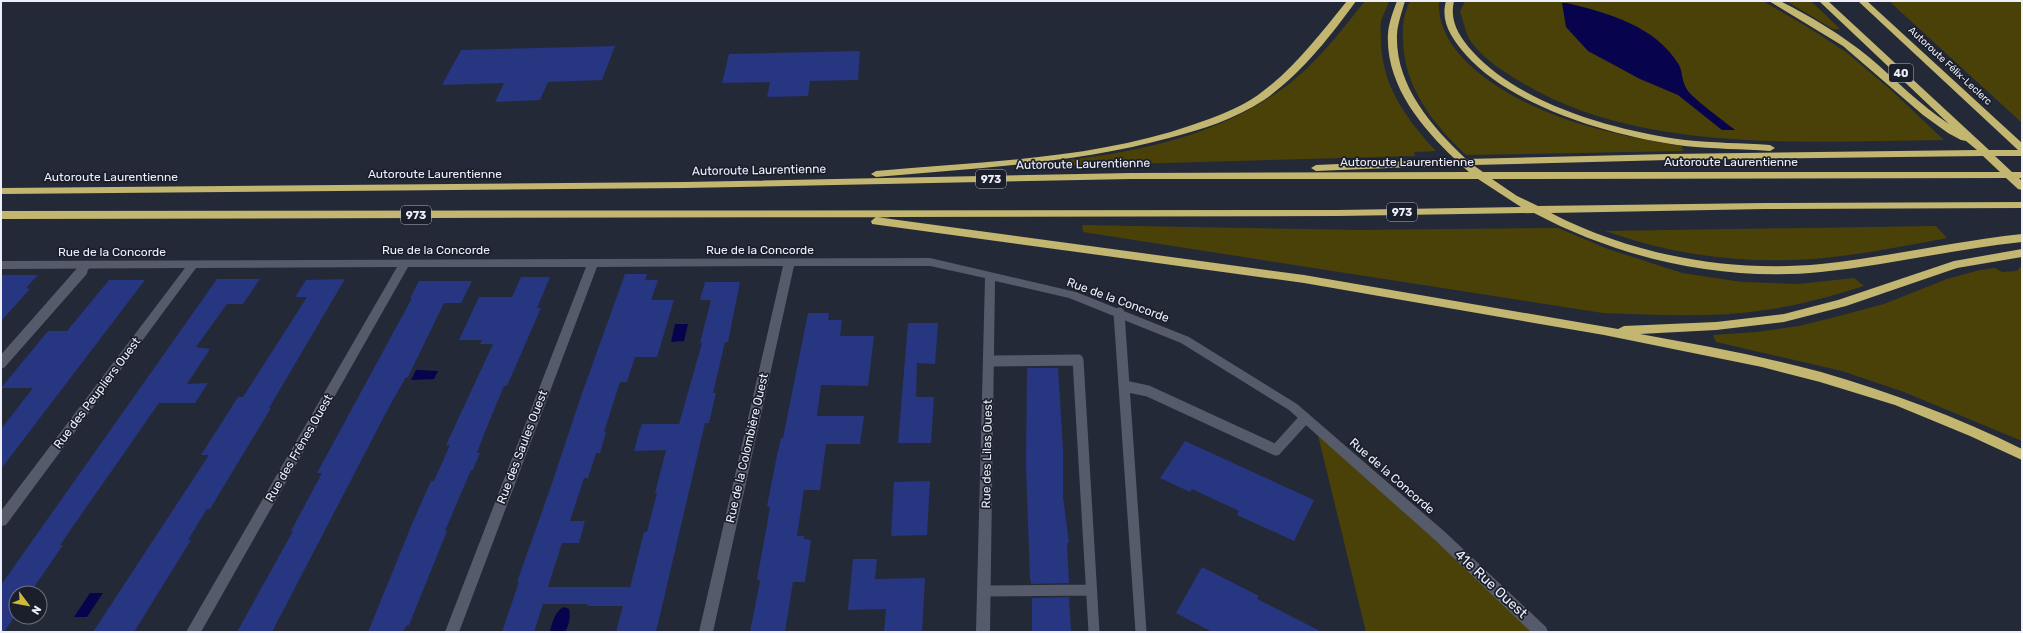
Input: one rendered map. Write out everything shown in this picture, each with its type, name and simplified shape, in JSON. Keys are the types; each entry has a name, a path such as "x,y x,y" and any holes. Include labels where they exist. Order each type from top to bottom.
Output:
{"highway":[{"path":"780,183 1062,156 1150,141 1200,126 1235,112 1260,97 1279,82 1300,63 1352,1"},
{"path":"1401,1 1394,24 1394,55 1401,83 1431,131 1468,166 1508,194 1544,214 1585,232 1670,259 1719,268 1754,270 1808,270 1888,260 1989,240 2022,238"},
{"path":"1450,1 1448,8 1450,28 1468,53 1486,70 1510,87 1546,104 1587,120 1639,134 1675,141 1827,153"},
{"path":"1773,1 1822,28 1866,60 1948,130 1979,145"},
{"name":"40","path":"1823,1 1979,145 2022,187"},
{"name":"Autoroute Félix-Leclerc","path":"1862,1 2022,148"},
{"path":"1131,176 1478,162 1827,153 2022,153"},
{"name":"Autoroute Laurentienne","path":"1,191 780,183 1131,176 2022,175"},
{"name":"973","path":"1,215 1338,214 1757,206 2022,205"},
{"path":"831,215 1304,279 1604,331 1762,362 1822,377 1900,402 1975,432 2022,455"},
{"path":"1604,331 1736,325 1792,316 1846,302 1946,268 1985,257 2022,253"}],"street":[{"name":"Rue de la Concorde","path":"1,265 193,266 405,263 930,262 1072,295 1185,340 1293,407 1440,536"},
{"name":"Rue des Frênes Ouest","path":"192,632 405,263"},
{"name":"Rue des Saules Ouest","path":"452,632 593,263"},
{"name":"Rue de la Colombière Ouest","path":"706,632 789,263"},
{"name":"Rue des Peupliers Ouest","path":"1,521 193,266"},
{"name":"Rue des Lilas Ouest","path":"983,632 990,276"},
{"name":"41e Rue Ouest","path":"1440,536 1541,632"}],"lane":[{"path":"1,363 87,265"},
{"path":"1119,313 1141,632"},
{"path":"989,361 1078,360 1090,590 1094,632"},
{"path":"1124,386 1148,391 1276,450 1305,418"},
{"path":"984,591 1090,590"}],"shaded area":[{"path":"1365,1 1389,1 1381,21 1382,56 1386,72 1391,87 1406,114 1436,151 1414,152 1415,156 1058,166 1057,161 1085,158 1142,148 1169,141 1196,133 1248,111 1272,96 1299,76 1323,52"},
{"path":"1410,1 1439,1 1442,23 1451,44 1467,62 1486,79 1508,93 1531,105 1574,122 1600,130 1681,146 1684,151 1466,155 1442,131 1422,104 1409,73 1405,57 1403,30 1405,15"},
{"path":"1465,1 1763,1 1806,26 1846,52 1891,90 1944,140 1838,142 1726,139 1672,133 1618,122 1568,105 1521,82 1501,70 1477,49 1468,37 1460,12"},
{"path":"1786,1 1811,1 1840,29 1833,29"},
{"path":"1889,1 2022,1 2022,123"},
{"path":"1562,3 1599,11 1630,23 1658,40 1679,65 1684,84 1688,91 1704,106 1735,130 1722,130 1678,95 1640,79 1588,51 1566,27"},
{"path":"1082,225 1360,230 1558,228 1608,249 1682,273 1742,282 1798,284 1854,278 1864,286 1804,303 1746,313 1684,315 1603,313 1083,232"},
{"path":"1936,226 1947,238 1890,249 1847,255 1788,260 1743,259 1699,255 1649,244 1605,231"},
{"path":"2022,265 2022,441 1904,392 1842,371 1716,342 1713,335 1757,332 1799,326 1884,304 1947,279 1980,270 1995,268 2002,272 2017,271"},
{"path":"675,324 688,324 684,341 671,342"},
{"path":"416,370 438,371 434,379 411,380"},
{"path":"1316,427 1541,632 1366,632"},
{"path":"90,593 103,593 87,617 74,617"},
{"path":"564,607 569,609 570,615 569,624 565,632 550,632 556,614"}],"building":[{"path":"615,46 602,80 548,82 540,100 495,102 504,83 442,85 461,50"},
{"path":"860,51 858,80 810,81 808,96 767,97 770,82 722,83 729,54"},
{"path":"625,274 647,274 645,280 658,280 651,300 674,300 657,357 635,357 627,382 620,382 604,432 606,432 600,453 596,453 588,478 584,478 570,521 585,521 579,543 562,543 548,587 630,587 644,532 647,532 666,450 634,451 639,432 642,424 679,424 702,343 700,343 711,300 700,300 705,282 740,282 728,342 725,342 713,393 716,393 709,423 705,423 656,632 616,632 623,606 543,604 534,632 502,632 519,582 517,582"},
{"path":"1,275 38,275 26,288 30,289 1,321"},
{"path":"521,277 550,277 537,308 541,308 507,386 504,386 484,434 477,453 480,453 473,470 471,470 445,531 447,531 409,625 406,626 403,632 368,632 412,524 431,481 434,481 450,445 446,445 493,344 480,344 482,340 459,340 479,297 512,297"},
{"path":"217,279 260,279 243,304 227,304 196,347 210,349 187,384 208,383 195,403 159,403 60,545 63,545 36,585 8,585 9,625 4,632 1,632 1,585"},
{"path":"345,279 269,408 271,408 210,509 207,509 188,540 191,540 134,632 93,632 209,455 201,455 238,397 243,397 307,297 295,297 306,280"},
{"path":"109,280 145,280 1,469 1,429 33,388 1,388 48,331 67,331"},
{"path":"419,281 472,281 461,303 444,303 408,377 406,377 389,407 272,632 237,632 293,531 291,531 322,473 317,473 412,298 410,298"},
{"path":"808,313 829,313 828,320 842,320 840,336 874,336 868,386 821,385 817,416 864,416 860,444 826,444 820,490 804,490 797,536 804,536 804,539 811,540 805,582 793,582 785,632 750,632 760,581 757,579 770,507 767,506 781,438 783,438"},
{"path":"908,323 938,323 935,364 917,363 916,397 934,397 931,443 898,443"},
{"path":"1027,368 1058,368 1063,449 1063,497 1069,543 1067,543 1069,583 1031,584 1030,580 1026,466"},
{"path":"1185,441 1314,500 1294,541 1237,515 1239,511 1192,489 1190,492 1160,478"},
{"path":"930,481 927,535 891,536 894,482"},
{"path":"853,559 877,559 875,579 925,578 922,632 884,632 886,609 848,610"},
{"path":"1202,567 1259,596 1257,599 1322,632 1212,632 1176,613"},
{"path":"1069,597 1071,632 1032,632 1032,598"}]}
